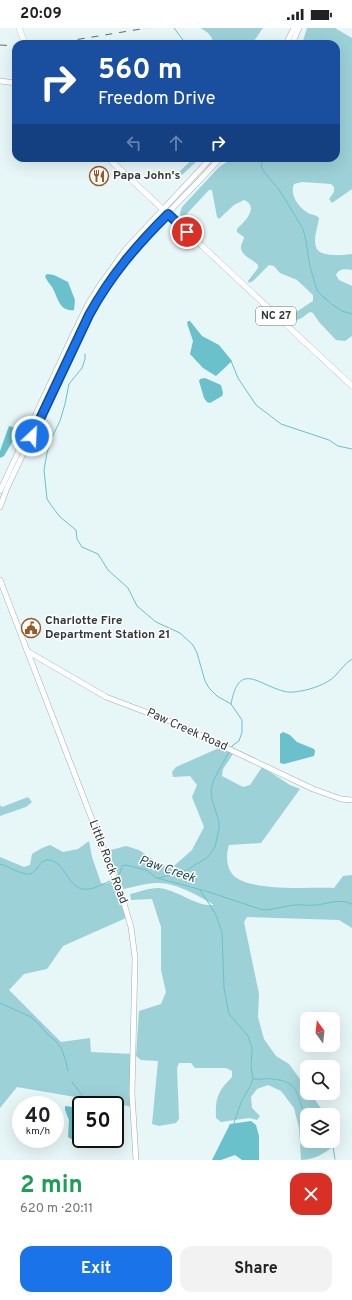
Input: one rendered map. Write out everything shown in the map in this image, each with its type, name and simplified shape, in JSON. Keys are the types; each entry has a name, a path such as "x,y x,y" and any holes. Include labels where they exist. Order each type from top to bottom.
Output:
{"main road":[{"path":"19,28 24,40"},
{"path":"288,40 294,28"},
{"path":"294,40 299,28"},
{"path":"0,81 12,82"},
{"name":"NC 27","path":"112,162 352,386"},
{"path":"0,491 88,304 108,272 162,209 207,162"},
{"path":"0,507 7,488 89,315 100,296 121,265 216,162"},
{"name":"Little Rock Road","path":"0,580 112,871 131,927 135,958 132,1094 136,1160"},
{"name":"Paw Creek Road","path":"27,651 106,697 162,718 225,746 318,791 341,799 352,800"}],"shaded area":[{"path":"201,28 263,28 255,40 212,40 212,38"},
{"path":"307,28 335,28 352,38 352,189 332,203 329,199 334,192 334,187 331,184 302,182 294,184 293,189 296,202 306,212 319,218 315,240 318,250 322,253 332,255 352,254 352,270 341,270 336,275 339,280 352,286 352,336 345,341 336,340 319,322 313,313 310,312 297,320 287,318 313,301 313,295 297,280 280,273 274,266 269,265 249,283 248,281 258,268 258,265 247,257 241,249 244,237 237,232 237,229 251,210 249,203 244,200 234,205 219,219 217,217 212,190 209,190 183,218 181,217 180,213 182,207 219,167 227,162 340,162 340,40 303,40"},
{"path":"190,162 196,162 182,175 179,173"},
{"path":"47,274 54,275 68,282 75,300 74,310 65,309 62,306 45,276"},
{"path":"190,321 202,336 219,345 232,361 216,376 203,368 190,354 193,341 187,323"},
{"path":"205,378 221,385 223,393 222,396 210,403 204,398 199,381 200,379"},
{"path":"9,426 20,429 4,456 0,458 0,451"},
{"path":"283,732 290,735 297,742 314,749 314,756 284,764 280,763 280,734"},
{"path":"219,748 233,754 223,769 222,776 243,787 250,785 262,767 290,785 300,789 261,843 229,845 227,860 229,868 233,875 241,880 252,884 281,888 334,888 343,876 352,875 352,928 339,920 247,917 244,922 259,994 258,1017 264,1039 276,1056 289,1064 300,1079 300,1100 315,1100 321,1108 300,1108 300,1144 299,1128 294,1108 281,1091 268,1085 257,1089 251,1097 252,1108 260,1116 257,1120 249,1118 221,1122 216,1118 218,1095 223,1086 232,1077 232,1071 226,1068 195,1068 191,1063 179,1063 177,1068 179,1119 176,1123 159,1126 152,1124 158,1061 141,1060 136,1056 139,1011 161,1004 166,992 161,970 161,927 152,899 131,900 130,894 158,888 172,891 193,901 207,905 214,905 187,890 164,883 123,889 112,860 111,850 126,846 139,850 162,866 175,865 192,850 204,827 192,797 197,785 190,776 173,777 172,772 176,767"},
{"path":"28,797 32,802 26,807 0,816 0,805 2,807"},
{"path":"89,841 92,857 101,883 105,884 113,881 126,918 63,946 47,969 24,974 9,990 61,1042 90,1038 91,1052 133,1054 133,1107 124,1105 124,1096 72,1096 17,1087 0,1108 0,857 24,867 30,865 32,854 50,845 63,852 78,849"},
{"path":"65,1106 72,1107 72,1139 68,1137 69,1120"},
{"path":"251,1121 256,1125 259,1136 259,1160 242,1160 235,1155 221,1160 212,1160 230,1124"},
{"path":"300,1148 330,1148 322,1154 306,1160 301,1160"}],"waterway":[{"path":"174,28 183,40"},
{"path":"262,162 261,166 264,172 280,191 303,229 310,267 317,290 333,305 342,311 352,314"},
{"path":"85,354 82,368 69,384 60,421 51,439 47,453 44,470 47,499 60,517 76,530 77,539 82,547 98,554 108,570 128,588 137,606 156,622 180,633 193,645 197,653 205,681 209,688 217,696 231,704 242,720 242,732 239,741 231,748"},
{"path":"231,361 238,378 256,405 281,424 329,440 338,446 352,449"},
{"path":"231,704 234,691 239,683 244,679 257,681 285,692 301,691 324,684 335,676 352,659"},
{"path":"159,878 187,870 208,857 215,847 219,822 212,799 211,790 214,779 229,752"},
{"name":"Paw Creek","path":"0,864 29,874 35,871 43,862 49,860 60,866 72,882 82,889 95,888 112,880"},
{"name":"Paw Creek","path":"117,878 122,866 126,865 146,870 157,878 206,891 263,910 294,905 313,905 338,901 352,904"},
{"path":"200,890 215,913 222,932 224,988 229,1014 248,1036 252,1048 251,1067 253,1079 242,1100 234,1123"},
{"path":"0,1003 31,1017 40,1025 61,1048 68,1071"},
{"path":"254,1079 273,1079 289,1083 296,1092 302,1108"},
{"path":"72,1082 82,1096"},
{"path":"333,1148 335,1159"}],"railway":[{"path":"74,40 147,28"},
{"path":"0,45 12,46"}],"place":[{"name":"Papa John's","path":"99,176"},
{"name":"Charlotte Fire Department Station 21","path":"31,628"}],"route":[{"path":"32,436 89,315 114,274 141,242 168,214 187,232"}]}
